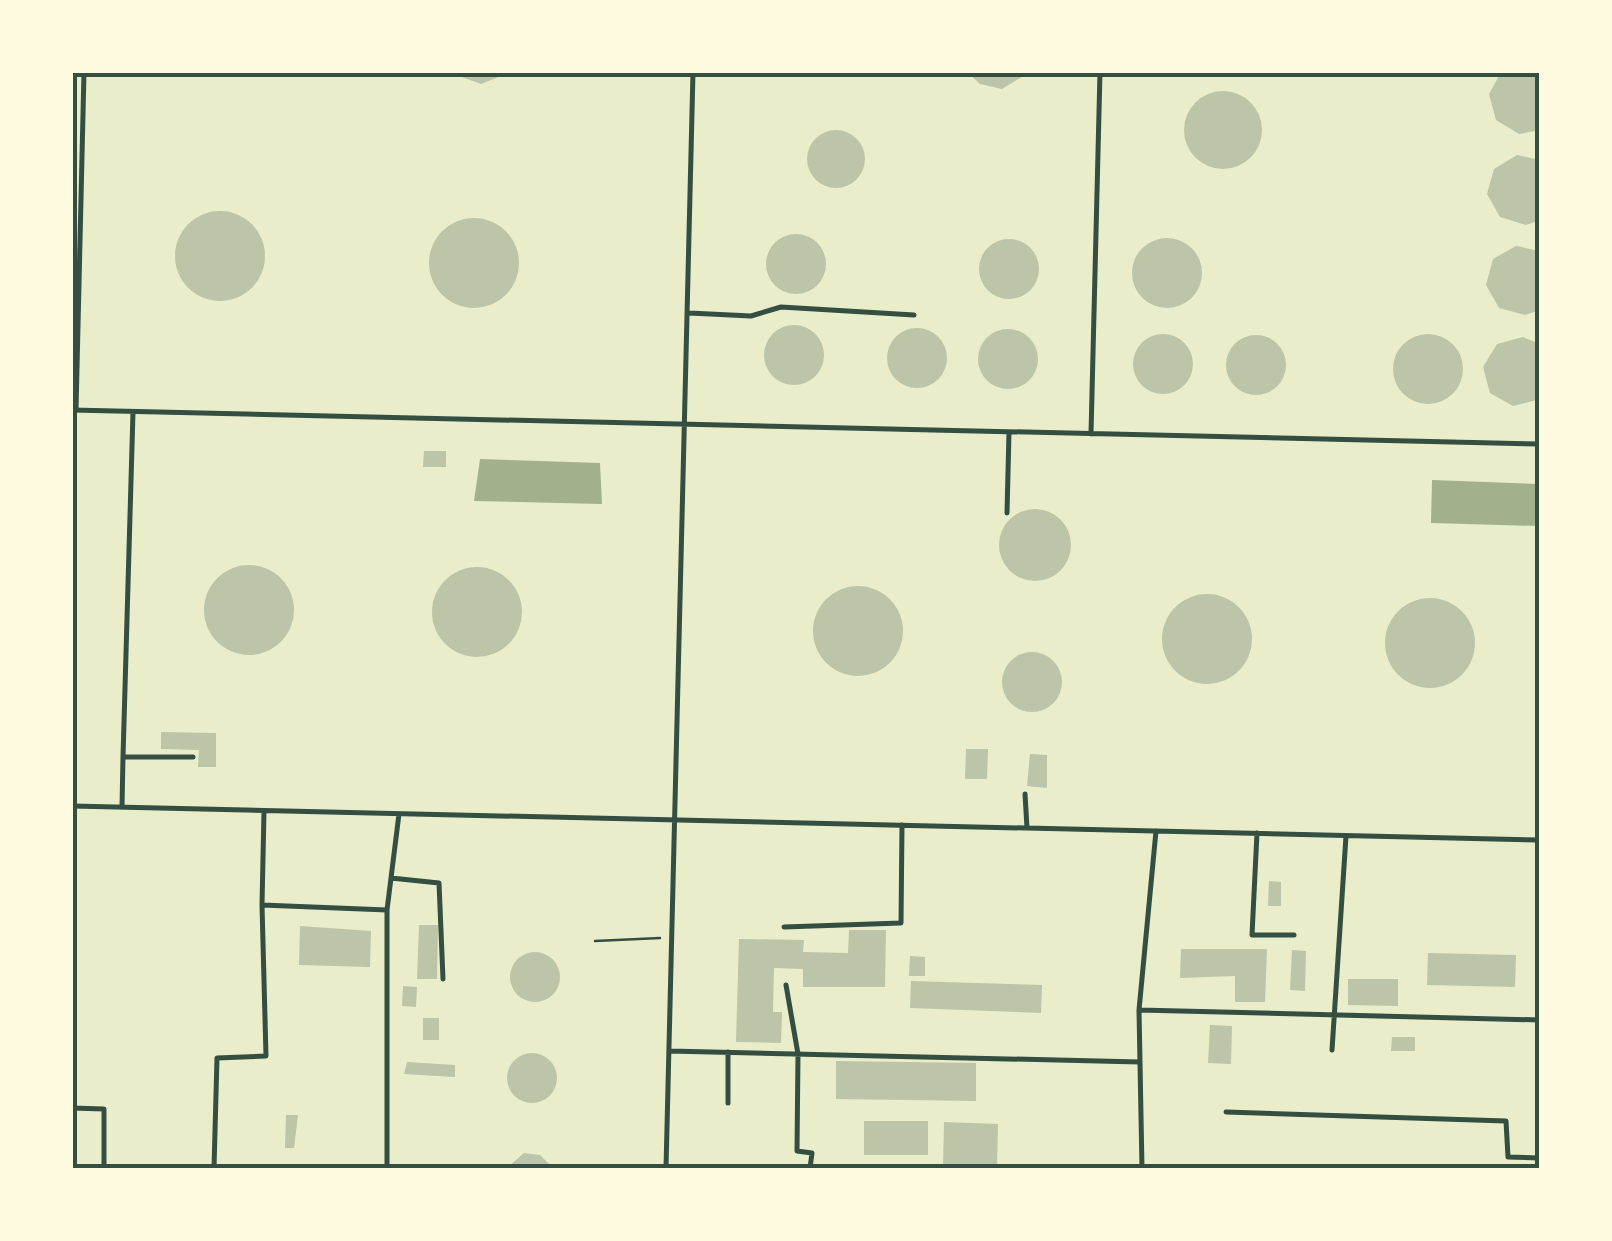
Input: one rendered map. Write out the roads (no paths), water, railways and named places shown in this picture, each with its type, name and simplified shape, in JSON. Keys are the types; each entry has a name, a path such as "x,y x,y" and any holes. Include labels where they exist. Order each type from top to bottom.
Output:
{"lane":[{"path":"84,72 74,410 1540,444"},
{"path":"666,1168 693,72"},
{"path":"1091,434 1100,72"},
{"path":"688,313 751,316 781,306 914,315"},
{"path":"122,807 133,412"},
{"path":"1007,513 1009,432"},
{"path":"123,756 193,757"},
{"path":"1025,794 1027,828"},
{"path":"72,806 1540,840"},
{"path":"214,1168 218,1058 266,1056 264,810"},
{"path":"387,1168 387,910 399,814"},
{"path":"784,927 900,923 902,825"},
{"path":"1142,1168 1139,1010 1156,831"},
{"path":"1257,834 1252,936 1294,936"},
{"path":"1332,1050 1346,836"},
{"path":"391,878 440,883 443,979"},
{"path":"262,906 387,910"},
{"path":"786,985 798,1054 797,1151 812,1153 810,1168"},
{"path":"1139,1010 1540,1020"},
{"path":"669,1050 1140,1062"},
{"path":"728,1052 728,1103"},
{"path":"72,1108 104,1109 104,1168"},
{"path":"1226,1112 1506,1120 1508,1158 1540,1158"}]}
